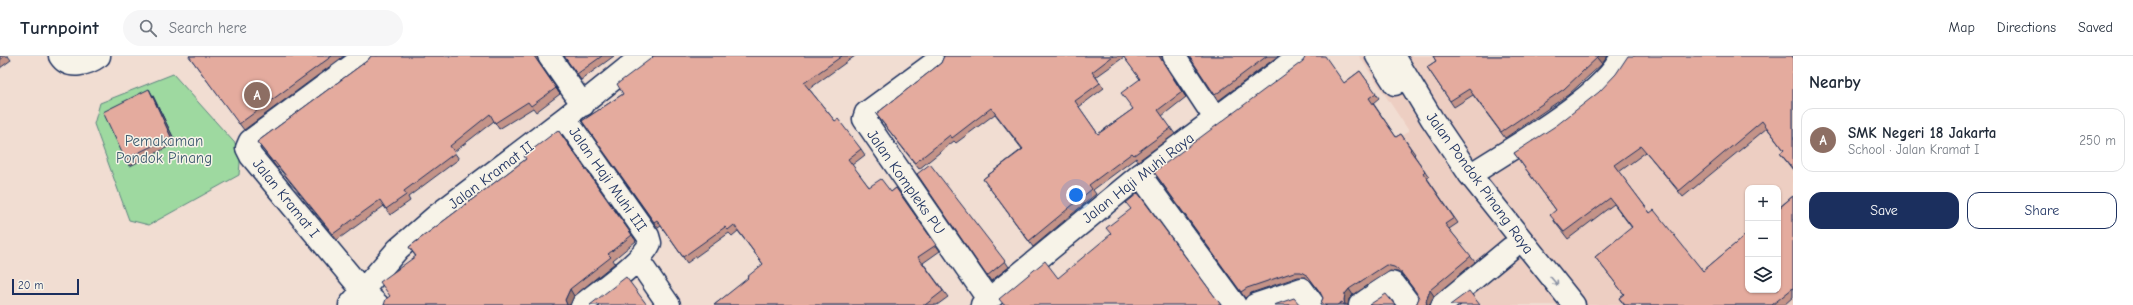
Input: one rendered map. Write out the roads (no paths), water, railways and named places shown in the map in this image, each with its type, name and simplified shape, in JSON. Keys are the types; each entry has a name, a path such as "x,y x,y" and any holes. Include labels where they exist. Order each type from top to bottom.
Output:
{"street":[{"path":"60,56 62,59 77,65 90,63 99,56"},
{"name":"Jalan Kramat I","path":"365,56 250,141 247,148 251,156 356,297 378,305"},
{"path":"549,56 583,105"},
{"name":"Jalan Kramat II","path":"356,297 398,249 436,216 583,105 642,56"},
{"path":"1174,56 1215,118"},
{"name":"Jalan Haji Muhi Raya","path":"985,302 1140,175 1299,56"},
{"name":"Jalan Pondok Pinang Raya","path":"1377,56 1453,170 1511,248 1556,305"},
{"name":"Jalan Pondok Pinang Raya","path":"1394,56 1432,119 1470,175 1574,305"},
{"path":"1470,175 1583,99 1611,73 1622,56"},
{"name":"Jalan Kompleks PU","path":"934,63 866,114 864,119 985,302"},
{"name":"Jalan Haji Muhi III","path":"565,118 648,236 650,243 638,260 582,305"},
{"path":"1140,175 1235,305"},
{"path":"1442,305 1511,248"},
{"path":"638,260 669,305"},
{"path":"1360,305 1391,283 1394,284 1410,305"},
{"path":"1255,305 1300,289 1303,290 1314,305"}],"place":[{"name":"SMK Negeri 18 Jakarta","path":"257,95"}],"park label":[{"name":"Pemakaman Pondok Pinang","path":"164,150"}]}
